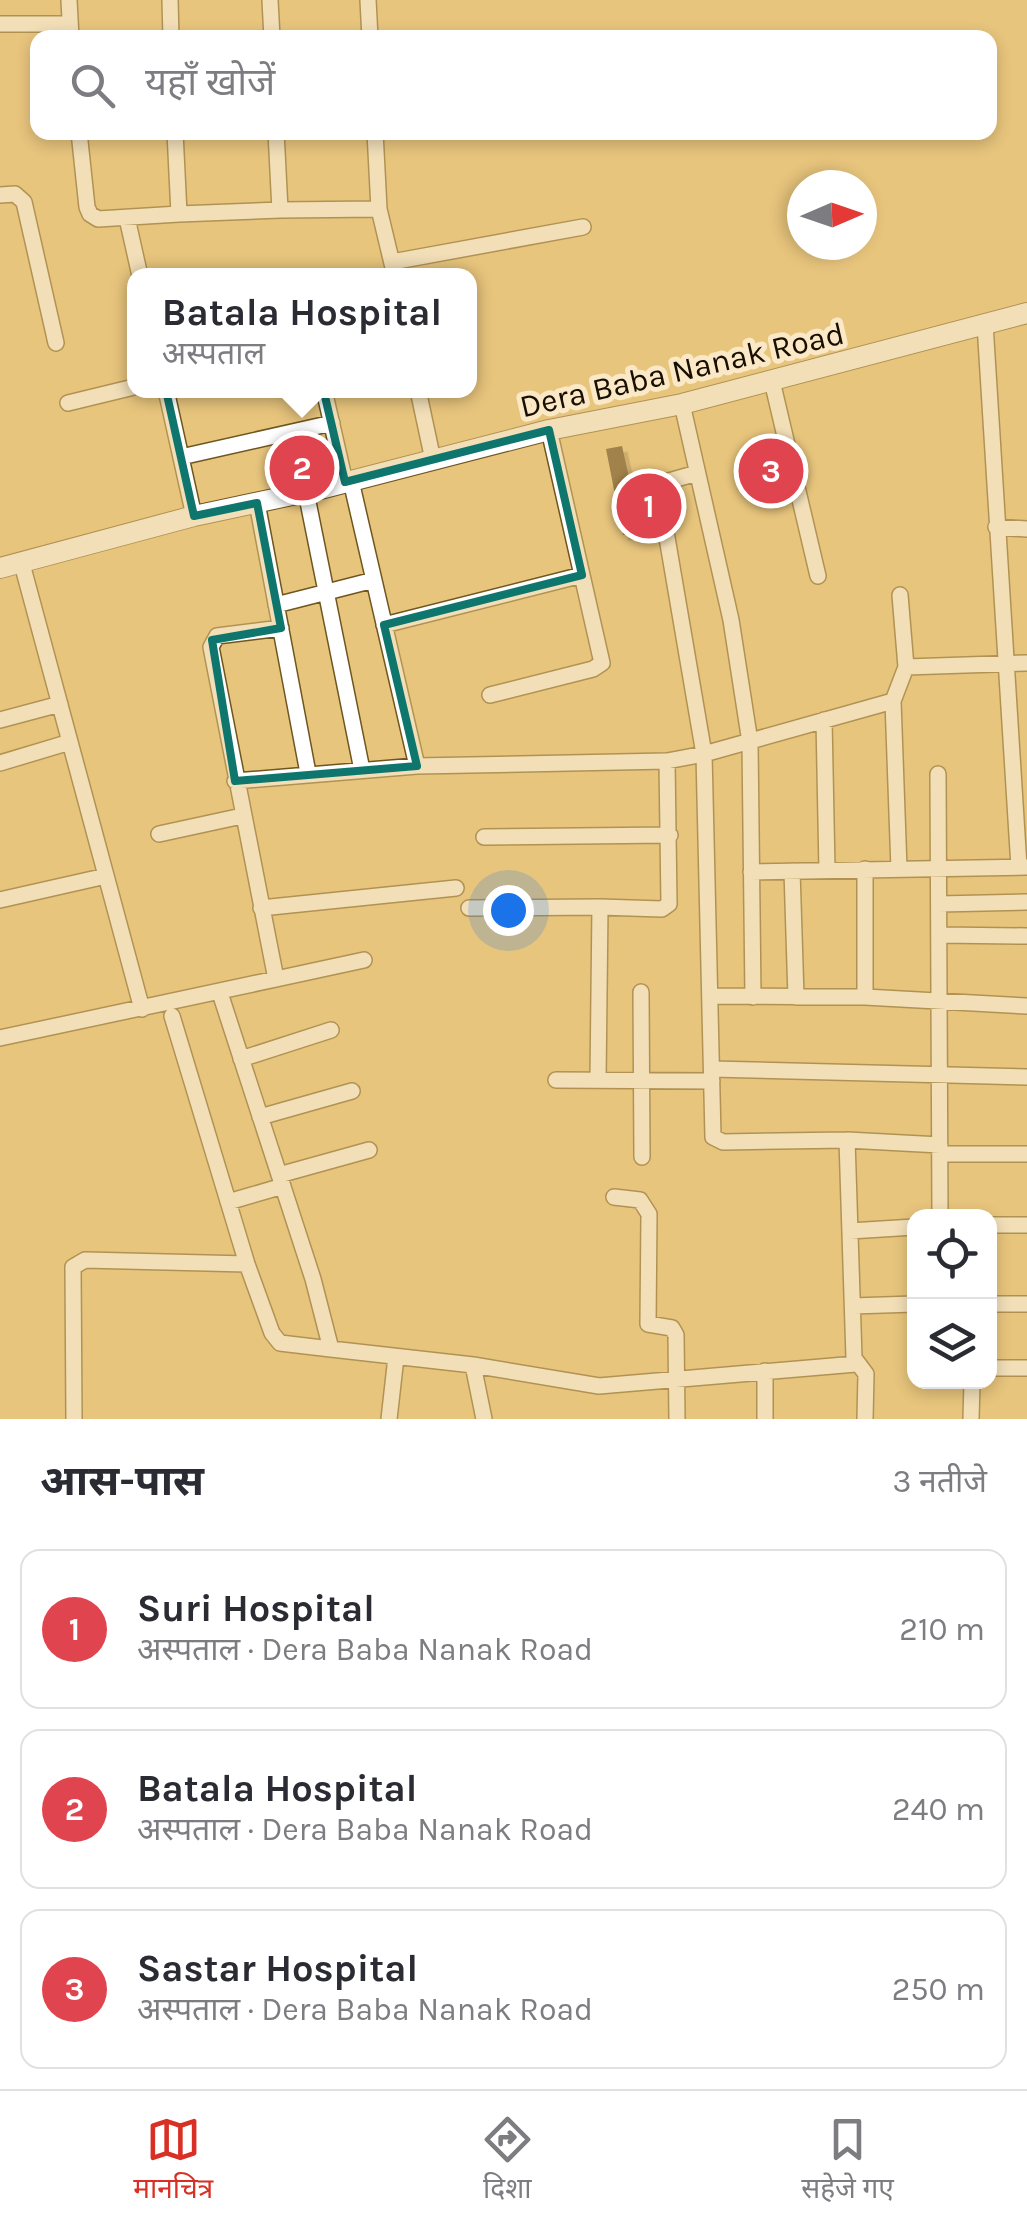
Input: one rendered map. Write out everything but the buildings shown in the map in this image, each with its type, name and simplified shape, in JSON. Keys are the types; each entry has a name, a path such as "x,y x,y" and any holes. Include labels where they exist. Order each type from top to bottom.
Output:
{"main road":[{"name":"Dera Baba Nanak Road","path":"0,568 194,516 348,482 549,430 682,404 1027,313"}],"street":[{"path":"69,0 70,30"},
{"path":"170,0 171,30"},
{"path":"270,0 272,30"},
{"path":"368,0 370,30"},
{"path":"0,24 60,30"},
{"path":"80,140 90,214 98,219 379,208"},
{"path":"175,140 179,214"},
{"path":"276,140 280,210"},
{"path":"375,140 379,208 393,268"},
{"path":"0,194 14,194 24,202 56,344"},
{"path":"127,218 138,268"},
{"path":"398,268 583,227"},
{"path":"751,872 1023,867 1004,662 985,324"},
{"path":"772,381 818,576"},
{"path":"68,403 127,389"},
{"path":"173,398 194,516"},
{"path":"326,398 417,766"},
{"path":"420,398 433,460"},
{"path":"682,404 731,620 750,742 752,996"},
{"path":"181,457 332,424"},
{"path":"490,695 594,669 602,663 549,430"},
{"path":"698,473 662,483 659,492 704,754 711,1131 716,1140 847,1140 1027,1154"},
{"path":"306,492 362,770"},
{"path":"256,503 308,773"},
{"path":"996,527 1027,529"},
{"path":"22,564 142,1009"},
{"path":"384,624 582,575"},
{"path":"276,605 374,580"},
{"path":"899,869 894,702 906,667 900,595"},
{"path":"276,979 242,816 212,640 217,636 280,628"},
{"path":"906,667 1027,663"},
{"path":"236,781 417,766 667,761 894,702"},
{"path":"0,720 60,704"},
{"path":"824,720 827,870"},
{"path":"0,763 70,742"},
{"path":"469,908 666,908 670,900 667,761"},
{"path":"938,774 940,1209"},
{"path":"159,834 242,816"},
{"path":"484,837 670,835"},
{"path":"864,870 864,997"},
{"path":"792,871 796,997"},
{"path":"0,900 106,876"},
{"path":"262,908 456,888"},
{"path":"939,904 1027,902"},
{"path":"598,1080 600,907"},
{"path":"939,934 1027,936"},
{"path":"0,1038 364,960"},
{"path":"220,992 314,1278 332,1349"},
{"path":"642,992 642,1157"},
{"path":"711,996 864,997 1027,1006"},
{"path":"172,1016 247,1264 275,1339 288,1345 472,1365 599,1386 856,1364"},
{"path":"241,1059 331,1030"},
{"path":"556,1080 642,1081 712,1075 1027,1077"},
{"path":"260,1117 352,1091"},
{"path":"847,1140 852,1306 856,1364 866,1374 865,1419"},
{"path":"228,1202 369,1150"},
{"path":"614,1198 632,1198 646,1205 648,1324 674,1330 678,1419"},
{"path":"997,1225 1027,1225"},
{"path":"850,1231 907,1227"},
{"path":"74,1419 72,1276 78,1262 247,1264"},
{"path":"852,1306 907,1304"},
{"path":"997,1304 1027,1304"},
{"path":"389,1419 396,1358"},
{"path":"472,1365 484,1419"},
{"path":"997,1368 1027,1368"},
{"path":"765,1371 766,1419"},
{"path":"970,1419 972,1389"}],"highlighted area":[{"path":"316,358 345,482 549,430 582,575 384,625 417,766 235,781 212,640 281,628 257,503 194,516 167,395"}],"place":[{"name":"Batala Hospital","path":"302,468"},
{"name":"Sastar Hospital","path":"771,471"},
{"name":"Suri Hospital","path":"649,506"}]}
